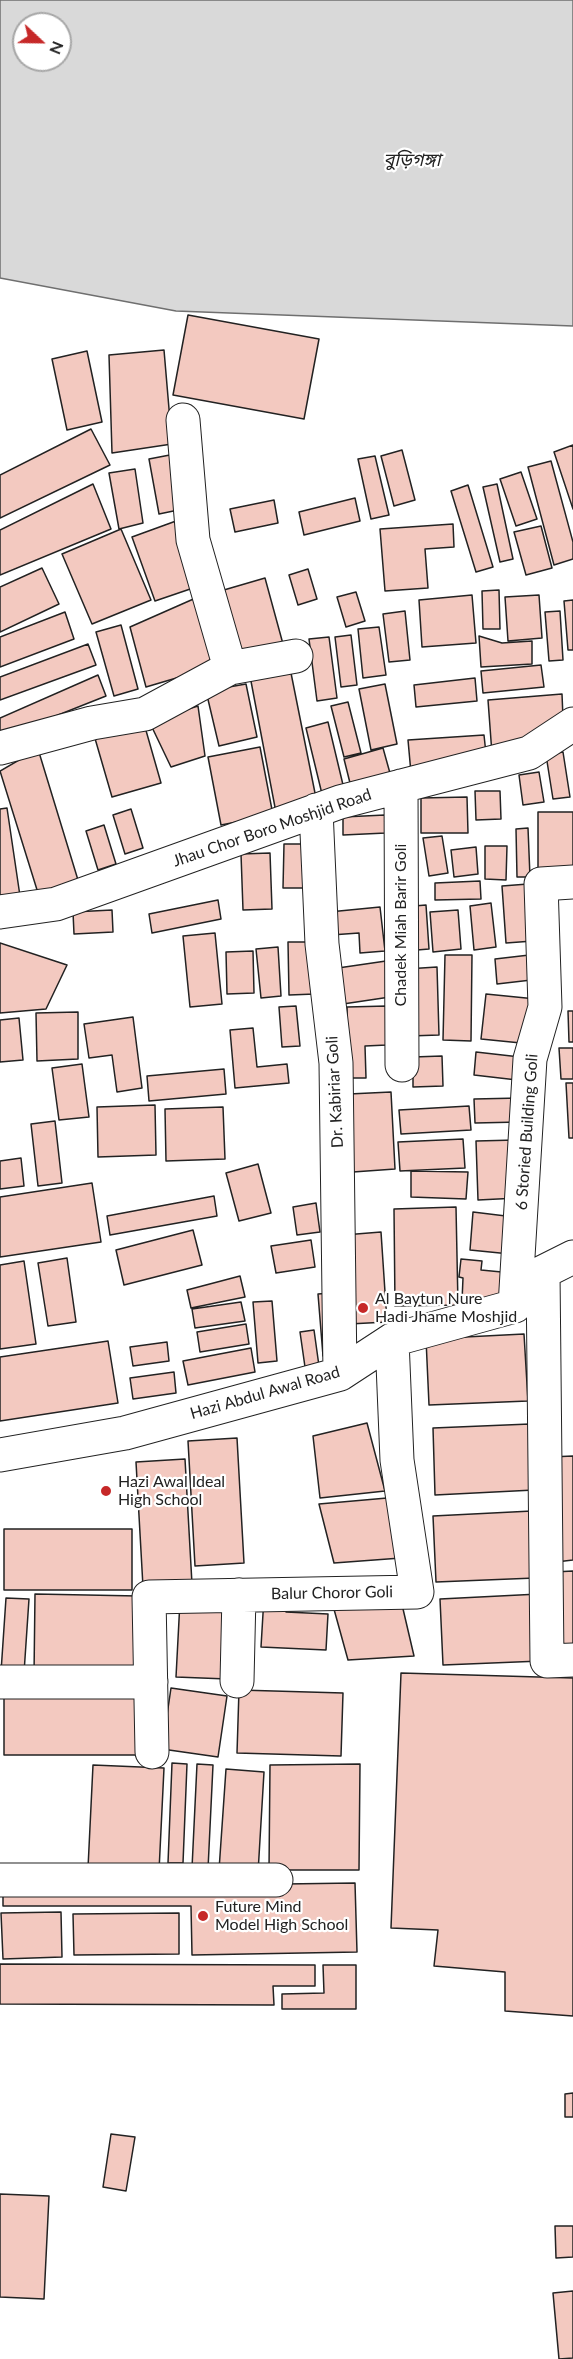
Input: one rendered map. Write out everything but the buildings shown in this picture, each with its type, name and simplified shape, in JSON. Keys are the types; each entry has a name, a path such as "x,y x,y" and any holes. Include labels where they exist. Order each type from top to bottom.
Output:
{"street":[{"path":"183,420 193,540 230,668"},
{"path":"0,748 92,723 146,714 230,668 296,656"},
{"name":"Jhau Chor Boro Moshjid Road","path":"0,912 56,904 316,810 529,753 573,724"},
{"name":"Chadek Miah Barir Goli","path":"401,786 402,1065"},
{"name":"Dr. Kabiriar Goli","path":"316,810 322,944 336,1063 340,1374"},
{"name":"6 Storied Building Goli","path":"515,1306 530,1059 545,1007 541,884 573,882"},
{"path":"515,1306 543,1272 573,1257"},
{"path":"543,1272 547,1661 573,1660"},
{"name":"Hazi Abdul Awal Road","path":"0,1455 124,1432 340,1374 392,1340 515,1306"},
{"name":"Balur Choror Goli","path":"152,1752 149,1597 417,1592 397,1460 392,1340"},
{"path":"237,1681 239,1595"},
{"path":"0,1682 151,1682"},
{"path":"0,1880 276,1880"}],"water":[{"name":"বুড়িগঙ্গা","path":"0,0 573,0 573,326 176,311 0,278"}],"place":[{"name":"Al Baytun Nure Hadi Jhame Moshjid","path":"363,1308"},
{"name":"Hazi Awal Ideal High School","path":"106,1491"},
{"name":"Future Mind Model High School","path":"203,1916"}]}
